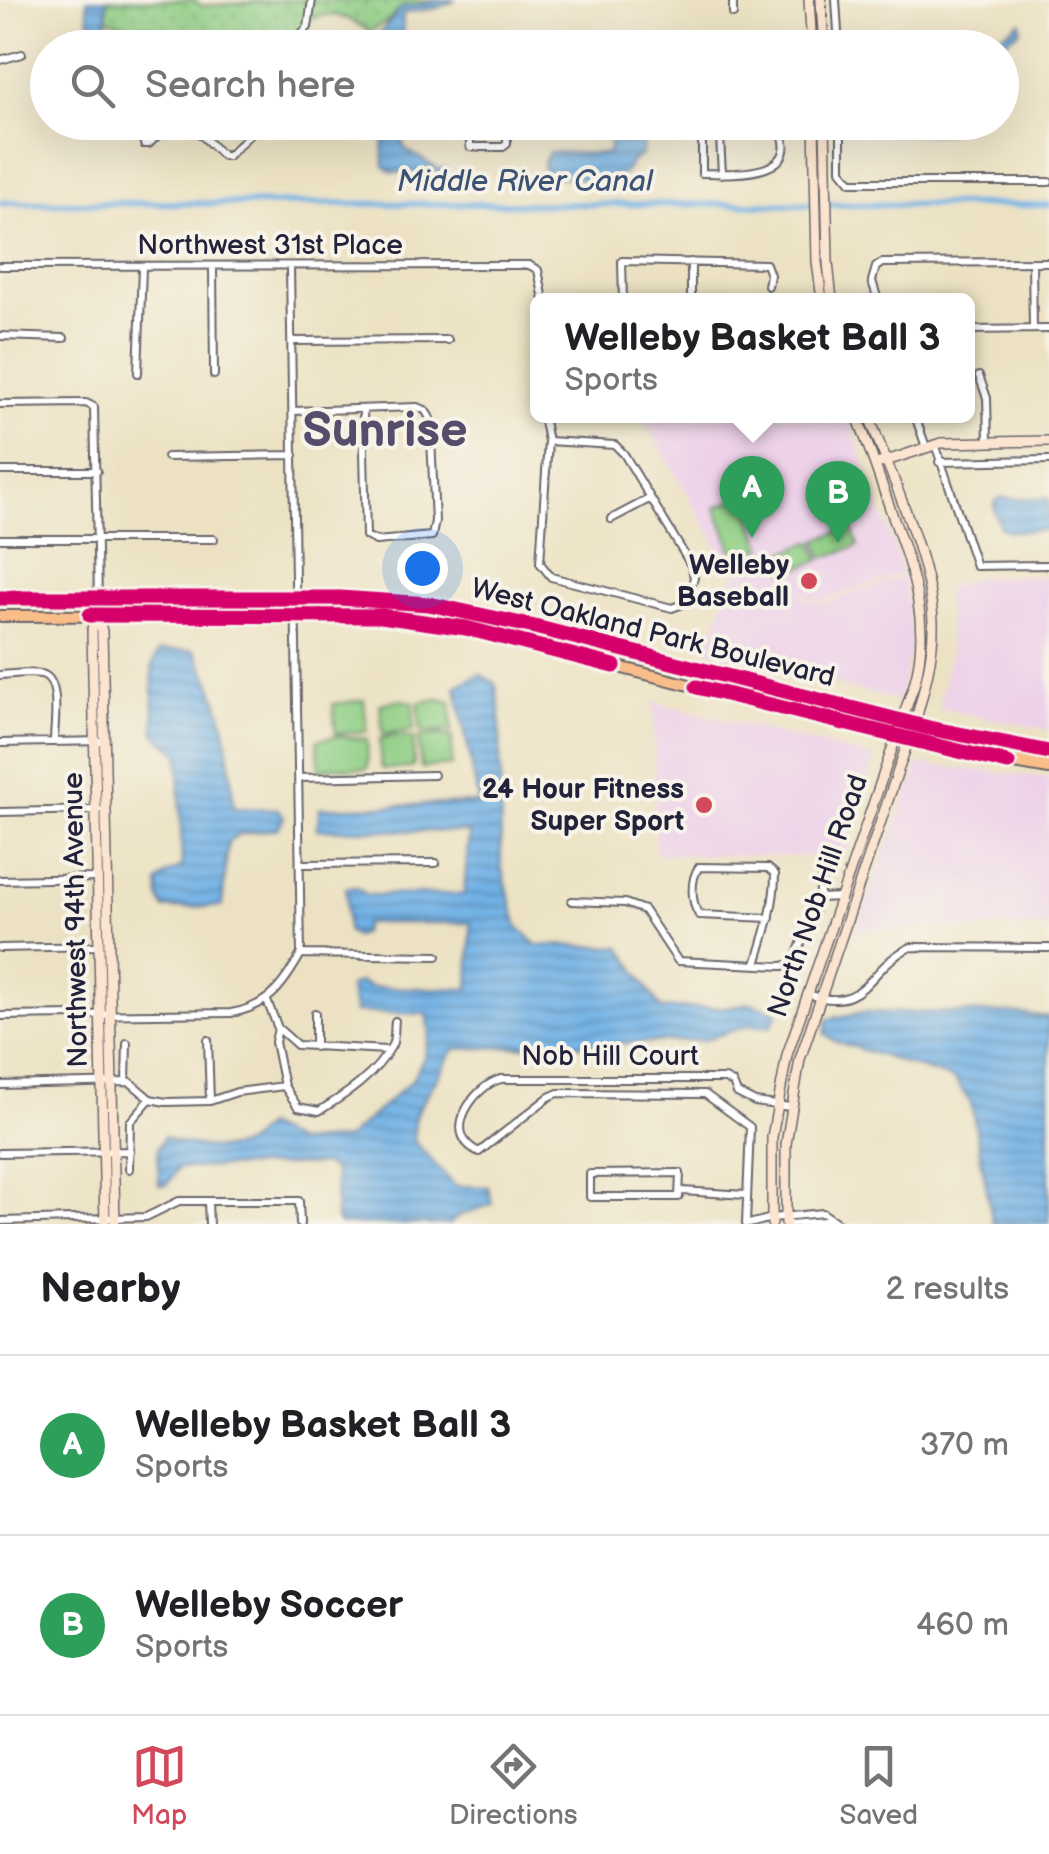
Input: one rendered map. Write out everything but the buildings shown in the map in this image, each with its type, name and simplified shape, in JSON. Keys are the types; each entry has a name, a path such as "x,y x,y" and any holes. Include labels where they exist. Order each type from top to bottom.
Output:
{"main road":[{"path":"809,0 811,30"},
{"path":"821,0 823,30"},
{"path":"816,140 821,193 822,293"},
{"path":"821,193 824,140"},
{"path":"822,222 831,293"},
{"name":"North Nob Hill Road","path":"861,423 880,463"},
{"name":"North Nob Hill Road","path":"787,1221 784,1172 790,1107 800,1059 907,723 919,668 922,620 914,576 871,423"},
{"path":"880,463 930,446 1049,442"},
{"name":"West Oakland Park Boulevard","path":"0,598 394,600 462,610 907,723 1049,752"},
{"name":"Northwest 94th Avenue","path":"98,598 92,630 100,741 110,1222"},
{"name":"West Oakland Park Boulevard","path":"0,616 381,616 466,628 902,739 1049,769"},
{"name":"North Nob Hill Road","path":"772,1221 770,1172 776,1104 787,1055 841,897 902,739"},
{"path":"997,761 1049,760"}],"street":[{"path":"305,30 312,0"},
{"path":"732,0 733,14"},
{"path":"836,0 838,30"},
{"path":"0,60 22,54"},
{"path":"207,140 228,156 244,140"},
{"path":"470,140 470,147 507,144 507,140"},
{"path":"702,140 702,173 722,174 759,172 777,162 782,140"},
{"path":"721,140 722,174"},
{"path":"841,140 841,170 851,182 1049,182"},
{"path":"622,293 622,261 766,264 768,286"},
{"path":"691,262 691,293"},
{"path":"1032,262 1032,329"},
{"path":"876,293 872,280 876,266 882,263 1049,262"},
{"name":"Northwest 31st Place","path":"0,266 529,265 538,270 543,293"},
{"path":"0,1016 250,1010 268,1001 301,954 290,267"},
{"path":"138,373 142,268"},
{"path":"213,268 214,375"},
{"path":"975,330 1049,329"},
{"path":"0,336 64,338"},
{"path":"291,341 448,340"},
{"path":"978,376 987,398 988,442"},
{"name":"Northwest 94th Avenue","path":"0,404 86,403 94,407 98,598"},
{"path":"292,411 417,407 425,410 430,418 435,521 432,536 376,540 366,536 363,409"},
{"path":"544,423 548,441 540,564 544,572 551,577 678,607 685,603 694,573 624,454 615,446 548,441"},
{"path":"918,423 939,462 976,566 1049,565"},
{"path":"166,457 294,456"},
{"path":"939,462 1049,460"},
{"path":"0,471 98,471"},
{"path":"611,518 650,499"},
{"path":"0,539 214,539"},
{"path":"0,675 42,674 49,678 54,688 54,741"},
{"path":"0,743 100,741"},
{"path":"299,778 434,775"},
{"path":"0,812 101,810"},
{"path":"301,864 436,863"},
{"path":"572,901 625,903 644,910 678,961 793,964 819,898 823,864"},
{"path":"756,964 770,918 775,874 768,868 699,866 694,872 693,906 700,915 770,918"},
{"path":"0,880 102,878"},
{"path":"819,898 841,897"},
{"path":"0,948 104,946"},
{"path":"808,994 831,1002 849,998 895,954 911,948 1049,948"},
{"path":"301,954 437,956"},
{"path":"268,1001 278,1028 298,1045 386,1050"},
{"path":"314,1048 315,1014"},
{"path":"278,1028 274,1042 284,1086 298,1107 320,1111 354,1090 380,1063 392,1045 395,1021"},
{"path":"208,1040 210,1101"},
{"path":"126,1043 126,1082"},
{"name":"Nob Hill Court","path":"748,1224 750,1127 706,1094 558,1094 479,1152 472,1149 459,1128 460,1122 492,1081 501,1079 725,1078 733,1083 737,1093 755,1102 790,1107"},
{"path":"0,1084 126,1082 150,1099 166,1102 210,1101 237,1092 284,1086"},
{"path":"130,1169 132,1118 150,1099"},
{"path":"0,1153 130,1151"},
{"path":"680,1173 682,1191 680,1197 590,1196 590,1174 680,1173"},
{"path":"682,1191 746,1194"},
{"path":"0,1222 110,1222 146,1217 179,1202 299,1201 300,1224"},
{"path":"208,1202 208,1224"},
{"path":"787,1221 800,1224 818,1220"},
{"path":"748,1224 818,1220 838,1224"}],"shaded area":[{"path":"645,423 850,423 903,573 822,601 732,570"},
{"path":"734,572 823,604 904,576 912,640 899,701 706,651"},
{"path":"1049,576 1049,730 938,708 950,651 945,589 980,577"},
{"path":"654,702 875,758 844,857 656,854"},
{"path":"919,764 1049,778 1049,927 856,930"}],"green space":[{"path":"107,0 194,0 202,6 282,0 443,0 404,7 372,30 328,15 310,19 298,30 140,30 107,19"},
{"path":"745,496 763,548 735,558 716,507"},
{"path":"852,527 858,546 823,558 817,540"},
{"path":"813,541 820,560 786,573 779,554"},
{"path":"438,699 451,702 452,730 421,733 418,703"},
{"path":"364,700 367,731 336,734 333,704"},
{"path":"413,702 414,730 383,734 380,704"},
{"path":"393,735 413,737 411,768 381,766 380,739"},
{"path":"337,736 367,739 368,767 320,770 317,740"},
{"path":"452,736 452,765 421,768 418,738"}],"water":[{"path":"87,0 106,0 107,30 90,30"},
{"path":"456,0 437,8 403,13 402,30 383,30 401,8"},
{"path":"383,140 402,140 405,149 438,169 446,168 448,174 392,172 384,166"},
{"path":"610,140 645,140 641,155 624,174 584,179 545,175 543,164 549,152 608,154"},
{"path":"1049,499 1049,530 1008,531 1000,527 994,508 995,501"},
{"path":"194,650 220,709 234,808 278,809 284,817 278,828 237,835 228,842 222,906 165,909 158,883 182,867 179,753 155,734 152,666 159,651"},
{"path":"480,674 495,683 500,709 501,866 518,927 537,945 621,947 661,1009 749,1003 778,1012 771,1027 749,1025 704,1040 454,1049 416,1113 413,1140 455,1186 488,1187 492,1204 458,1216 450,1224 340,1224 336,1220 335,1172 324,1164 178,1168 167,1185 159,1185 158,1148 164,1137 194,1146 229,1148 247,1143 265,1126 296,1143 346,1139 412,1080 424,1058 430,1033 427,1014 355,1012 349,987 359,982 370,987 469,989 471,923 365,923 362,933 355,936 347,931 346,888 356,887 367,895 464,894 469,832 317,829 320,808 479,803 456,687"},
{"path":"863,1012 1049,1017 1049,1224 993,1224 971,1103 954,1079 834,1041 825,1034 828,1019"}],"waterway":[{"name":"Middle River Canal","path":"0,203 1049,205"}],"cycle path":[{"path":"0,598 340,598 429,604 535,627 929,728 1049,752"},
{"path":"90,615 381,616 466,628 614,666"},
{"path":"697,687 1008,763"}],"place":[{"name":"Welleby Basket Ball 3","path":"752,538"},
{"name":"Welleby Soccer","path":"838,543"},
{"name":"Welleby Baseball","path":"809,581"},
{"name":"24 Hour Fitness Super Sport","path":"704,805"}],"district":[{"name":"Sunrise","path":"385,431"}]}
